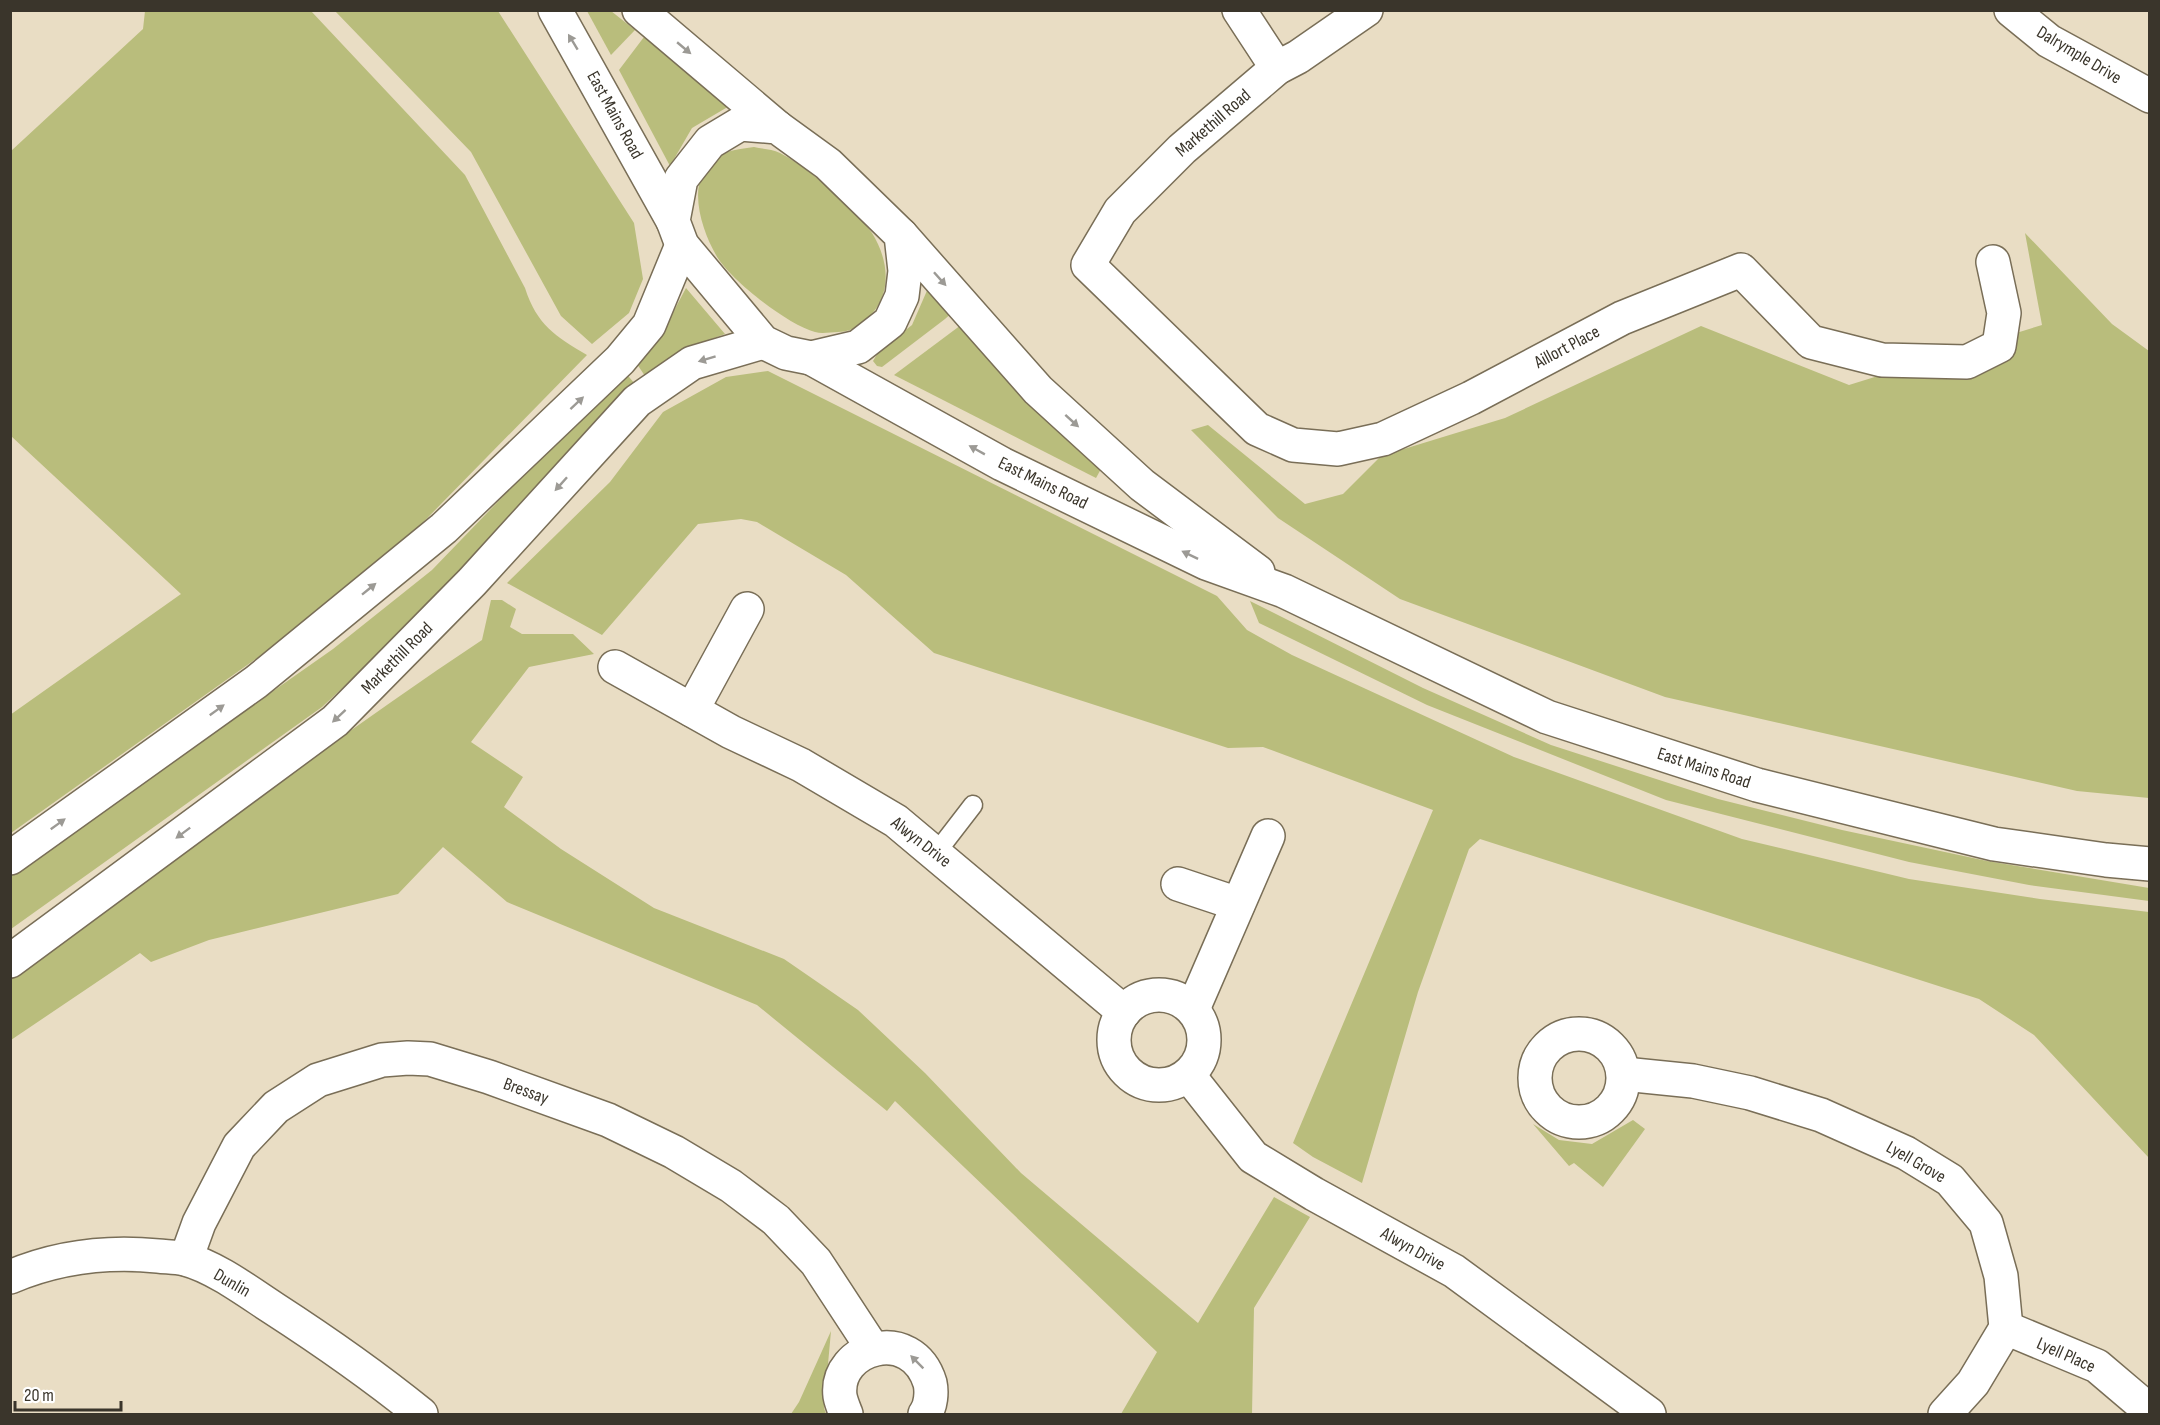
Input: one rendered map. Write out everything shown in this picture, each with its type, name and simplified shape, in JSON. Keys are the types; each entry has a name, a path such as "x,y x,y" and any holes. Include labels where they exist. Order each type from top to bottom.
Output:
{"street":[{"name":"East Mains Road","path":"555,10 678,233 763,342"},
{"path":"639,10 777,127"},
{"path":"1239,10 1277,68"},
{"name":"Markethill Road","path":"1088,265 1120,211 1182,149 1277,68 1298,57 1366,10"},
{"name":"Dalrymple Drive","path":"2011,10 2049,41 2150,96"},
{"path":"10,858 256,682 444,528 620,360 650,325 678,233 681,179 710,141 740,124 777,127"},
{"name":"East Mains Road","path":"777,127 828,164 901,235 1038,390 1142,485 1284,591"},
{"path":"763,342 786,353 811,358 858,346 890,322 902,296 905,271 901,235"},
{"name":"Aillort Place","path":"1088,265 1257,429 1293,445 1338,449 1383,439 1471,398 1622,318 1741,270 1811,342 1882,360 1966,362 1999,346 2004,313 1993,262"},
{"name":"Markethill Road","path":"10,961 335,721 472,582 637,401 692,363 763,342"},
{"name":"East Mains Road","path":"811,358 1002,464 1206,563 1284,591 1547,717 1757,785 1994,844 2150,864"},
{"path":"692,710 747,609"},
{"name":"Alwyn Drive","path":"615,667 731,732 801,765 896,821 1124,1011"},
{"path":"1193,1010 1268,836"},
{"path":"1178,884 1238,904"},
{"path":"1158,995 1171,996 1183,1001 1193,1010 1202,1025 1205,1043 1200,1061 1189,1076 1169,1086 1146,1085 1127,1073 1116,1054 1115,1043 1115,1032 1124,1011 1145,997 1158,995"},
{"name":"Bressay","path":"186,1259 199,1223 239,1146 276,1107 318,1080 382,1060 430,1059 489,1077 608,1120 674,1152 731,1186 776,1220 816,1262 873,1349"},
{"name":"Lyell Grove","path":"1624,1074 1705,1083 1750,1093 1821,1115 1906,1153 1950,1180 1986,1223 2001,1276 2006,1328"},
{"name":"Alwyn Drive","path":"1189,1076 1253,1157 1314,1194 1454,1271 1649,1414"},
{"name":"Dunlin","path":"10,1277 33,1268 80,1257 130,1254 186,1259 228,1278 274,1308 386,1386 421,1414"},
{"path":"1945,1414 1974,1383 2006,1328"},
{"name":"Lyell Place","path":"2006,1328 2097,1366 2150,1411"},
{"path":"846,1414 840,1395 844,1375 855,1359 873,1349 893,1348 913,1356 926,1371 932,1390 928,1411 925,1414"}],"lane":[{"path":"936,854 973,805"}],"green space":[{"path":"145,11 311,11 465,175 541,320 556,335 587,355 393,553 274,646 11,833 10,715 181,594 11,436 11,151 143,29"},
{"path":"335,11 498,11 634,223 643,279 629,313 592,344 561,316 471,152"},
{"path":"587,11 611,11 635,30 611,55"},
{"path":"644,37 731,105 692,128 670,166 619,70"},
{"path":"754,147 780,153 806,170 862,222 877,242 886,272 884,292 875,310 854,328 844,332 824,333 804,328 760,300 733,276 716,255 701,219 698,192 700,179 706,167 720,155"},
{"path":"2025,233 2112,324 2149,351 2149,798 2077,791 1665,697 1400,599 1278,518 1191,430 1208,425 1305,504 1343,494 1381,456 1505,418 1701,326 1849,385 2042,325"},
{"path":"929,286 954,311 882,367 877,366 873,361 879,351 912,325"},
{"path":"686,288 725,334 684,349 645,376 635,361 668,322"},
{"path":"961,325 1101,469 1096,478 894,375"},
{"path":"624,371 635,384 427,609 322,707 11,929 10,876 333,649 432,570"},
{"path":"768,371 1217,596 1247,630 1292,655 1514,757 1742,839 1909,879 2040,899 2149,912 2149,1158 2034,1035 1979,999 1480,839 1469,849 1418,992 1362,1183 1313,1157 1293,1143 1433,810 1263,747 1228,748 934,653 846,575 757,522 741,519 698,524 602,635 507,583 610,482 663,412 726,377"},
{"path":"491,600 502,600 516,609 510,627 522,634 573,634 594,654 529,667 471,742 523,777 504,807 561,849 654,908 784,959 858,1010 925,1073 1021,1173 1198,1323 1274,1197 1310,1217 1254,1308 1252,1414 1121,1414 1157,1352 895,1101 887,1111 757,1005 507,902 443,847 398,894 209,940 151,962 140,953 11,1040 11,978 304,764 482,640"},
{"path":"1250,601 1423,688 1551,745 1718,799 1842,830 1987,861 2149,888 2149,901 2029,885 1909,862 1666,800 1427,705 1259,623"},
{"path":"1633,1120 1645,1129 1603,1187 1574,1163 1569,1166 1533,1124 1559,1140 1592,1144"},
{"path":"831,1331 824,1408 826,1414 791,1414 799,1402"}]}
